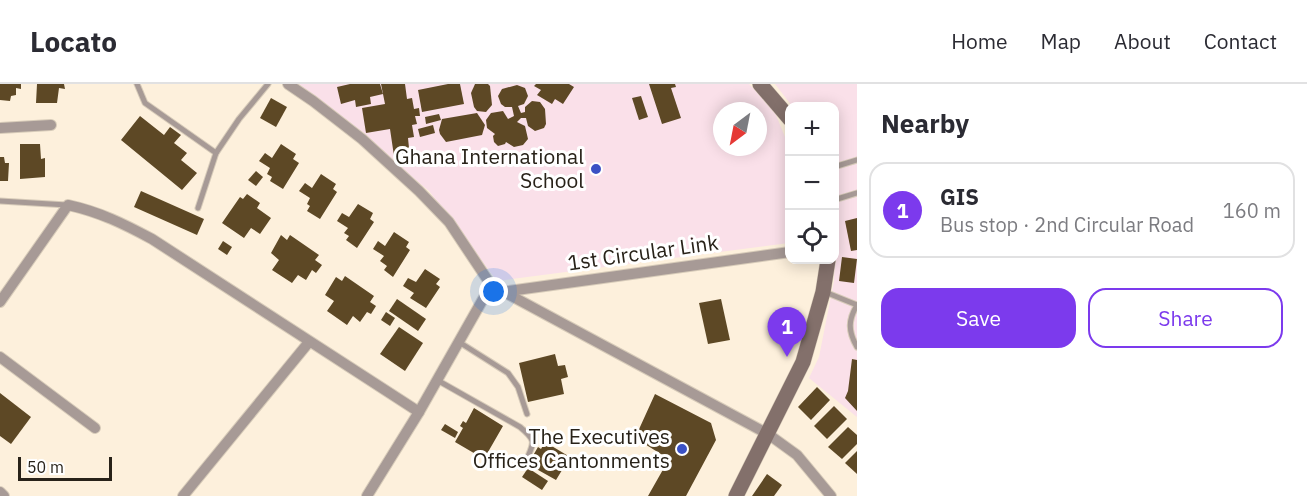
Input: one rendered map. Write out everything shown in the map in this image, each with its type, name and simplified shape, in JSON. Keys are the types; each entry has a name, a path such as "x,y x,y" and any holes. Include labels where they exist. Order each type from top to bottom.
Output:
{"street":[{"path":"288,84 362,139 419,191 449,222 491,285 768,434 798,455 831,496"},
{"path":"759,84 785,114"},
{"path":"0,128 51,125"},
{"path":"0,302 3,290 68,205 108,216 152,239 419,412"},
{"name":"1st Circular Link","path":"501,292 785,253"},
{"path":"735,496 803,363 824,292 828,264"},
{"path":"367,496 419,412 491,285"},
{"path":"183,496 309,342"},
{"path":"0,357 95,428"},
{"path":"0,492 4,496"}],"lane":[{"path":"137,84 145,103 216,153"},
{"path":"198,208 216,153 239,119 268,84"},
{"path":"839,165 857,160"},
{"path":"839,198 857,193"},
{"path":"0,201 68,205"},
{"path":"824,292 857,305 849,325 857,346"},
{"path":"459,342 508,373 518,387 526,414"},
{"path":"437,380 520,427 531,436 533,444 526,461"}],"shaded area":[{"name":"Ghana International School","path":"299,84 749,84 766,102 713,102 713,156 767,156 767,103 774,110 785,137 785,244 497,281 429,191"},
{"path":"775,84 857,84 857,417 809,378 819,357 834,281 834,264 839,264 839,102 789,102"}],"building":[{"path":"0,84 21,84 21,89 16,88 16,95 11,96 10,101 0,100"},
{"path":"37,84 64,84 65,89 59,88 57,103 36,103"},
{"path":"350,84 380,84 383,94 370,97 371,104 356,107 355,100 341,104 337,87"},
{"path":"381,84 405,84 407,99 412,98 414,109 419,108 420,116 415,116 417,124 412,125 414,137 408,138 409,148 403,149 404,154 394,156 390,129 366,133 362,108 385,104"},
{"path":"460,84 464,104 422,112 418,90"},
{"path":"475,84 490,86 492,105 486,112 477,111 474,107 471,93"},
{"path":"536,84 569,84 574,87 563,104 555,99 552,104 537,95 541,90 534,86"},
{"path":"649,84 675,84 676,87 671,88 681,118 662,124"},
{"path":"517,85 525,88 528,96 524,104 518,106 521,113 525,112 525,107 532,101 540,102 545,109 546,124 544,128 535,131 528,126 526,118 521,118 517,122 525,126 528,139 523,145 514,147 506,142 498,146 494,142 495,134 487,128 486,120 491,113 503,111 508,119 514,116 512,107 505,107 501,104 498,96 502,89"},
{"path":"641,96 648,117 639,120 632,98"},
{"path":"271,98 287,107 276,127 260,118"},
{"path":"477,113 485,125 482,135 446,142 440,134 442,119"},
{"path":"439,114 441,120 426,124 425,117"},
{"path":"140,116 164,135 170,127 181,135 174,143 187,153 181,160 197,173 182,190 121,140"},
{"path":"433,125 435,133 420,137 418,129"},
{"path":"20,144 40,144 41,159 45,158 45,177 20,179"},
{"path":"281,144 296,154 293,159 299,163 283,189 270,181 272,177 267,174 270,168 259,161 265,153 272,158"},
{"path":"0,157 4,157 5,163 9,163 8,181 0,181"},
{"path":"256,171 263,177 256,186 248,180"},
{"path":"321,174 336,184 333,189 337,192 320,219 307,211 310,198 299,191 305,183 312,188"},
{"path":"141,191 204,219 197,235 134,207"},
{"path":"247,194 260,203 257,208 271,218 260,234 251,228 244,238 222,223 240,197 243,199"},
{"path":"358,204 373,213 370,219 374,222 357,248 346,240 349,236 344,233 348,228 337,221 342,213 349,217"},
{"path":"857,218 857,250 851,251 845,221"},
{"path":"394,232 409,242 406,247 410,250 393,277 384,270 387,266 380,261 384,256 373,249 378,241 385,246"},
{"path":"281,235 287,240 290,235 319,255 315,260 322,265 316,273 312,270 306,280 298,275 292,283 272,270 279,260 271,253"},
{"path":"223,241 232,247 227,255 218,249"},
{"path":"842,257 857,259 854,283 839,281"},
{"path":"425,269 440,279 436,284 440,287 426,308 410,298 414,293 403,286 408,278 416,282"},
{"path":"345,276 374,296 370,302 376,306 371,314 367,312 360,322 353,316 347,325 327,311 334,301 325,295 336,277 342,281"},
{"path":"397,299 426,319 418,331 389,311"},
{"path":"721,299 730,340 708,344 699,303"},
{"path":"386,312 395,318 390,326 381,320"},
{"path":"399,327 423,343 405,371 380,354"},
{"path":"555,354 558,366 565,365 568,377 561,379 564,394 528,402 519,363"},
{"path":"852,359 857,360 857,411 845,398"},
{"path":"817,387 830,400 811,420 798,407"},
{"path":"0,393 31,417 11,444 0,436"},
{"name":"The Executives Offices Cantonments","path":"655,394 711,423 716,440 686,496 648,496 669,459 635,438"},
{"path":"834,406 847,419 827,439 814,426"},
{"path":"474,408 503,426 484,459 455,442 463,428 460,426 463,421 466,423"},
{"path":"445,424 458,432 455,438 441,430"},
{"path":"848,427 857,435 857,444 842,459 828,447"},
{"path":"545,442 570,457 556,480 531,466 534,461 531,459 538,447 541,449"},
{"path":"857,451 857,474 845,463"},
{"path":"528,468 548,481 542,490 522,477"},
{"path":"767,474 782,485 774,496 752,496"}],"place":[{"name":"Ghana International School","path":"596,169"},
{"name":"GIS","path":"787,357"},
{"name":"The Executives Offices Cantonments","path":"682,449"}]}
